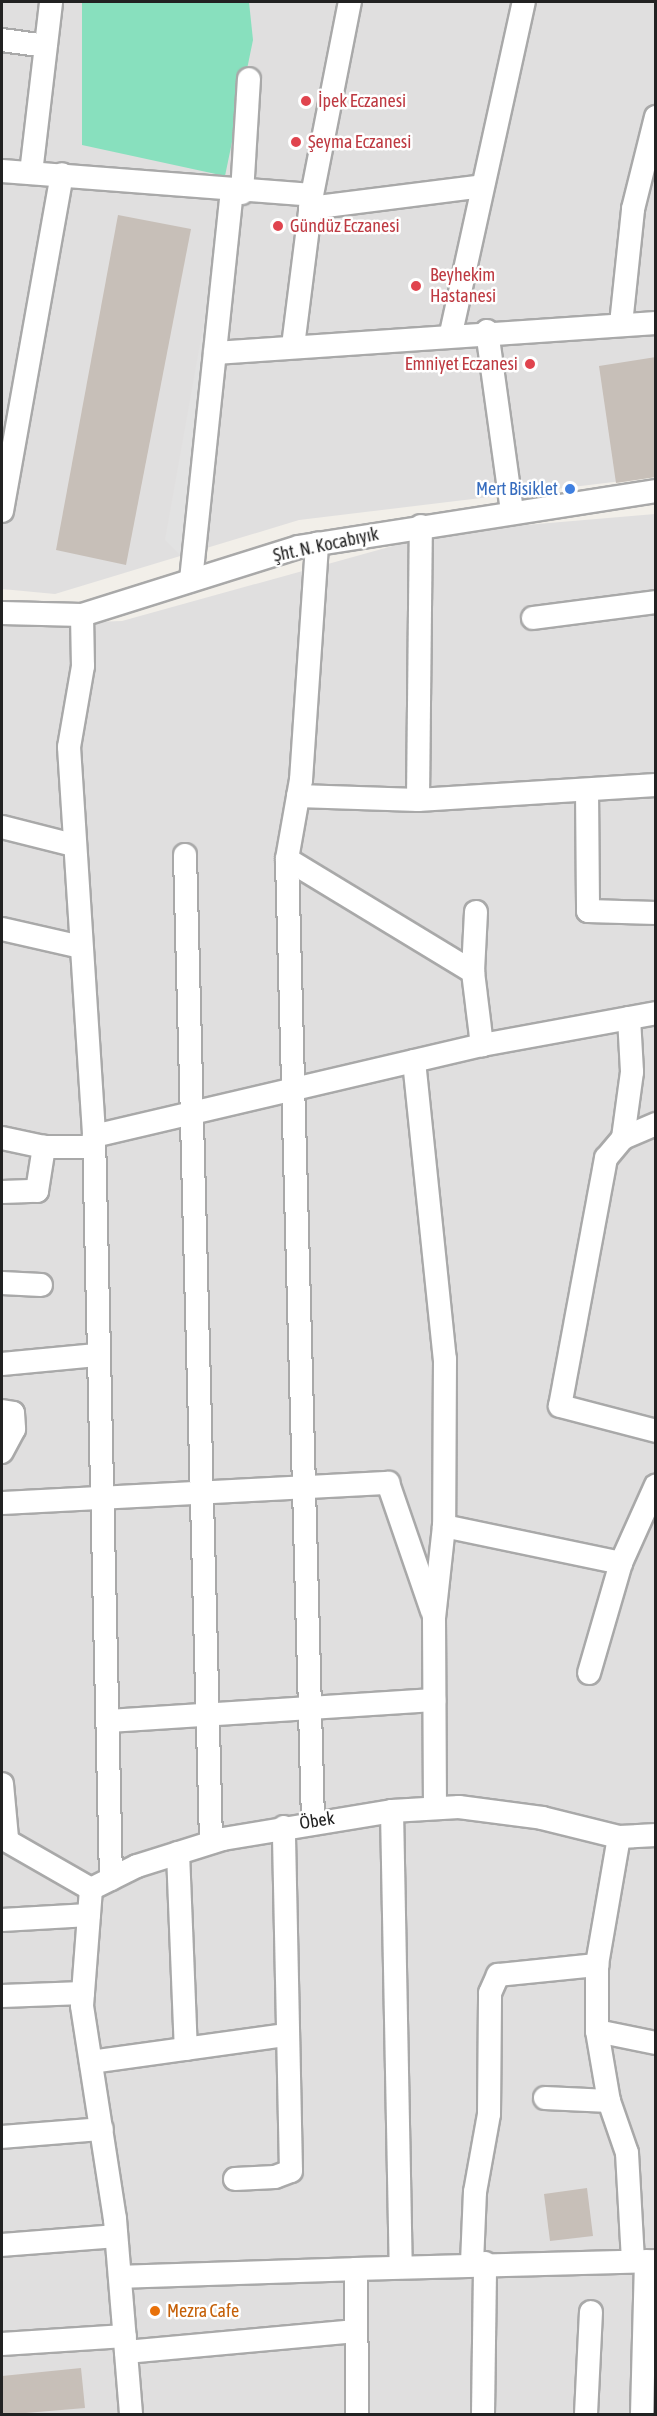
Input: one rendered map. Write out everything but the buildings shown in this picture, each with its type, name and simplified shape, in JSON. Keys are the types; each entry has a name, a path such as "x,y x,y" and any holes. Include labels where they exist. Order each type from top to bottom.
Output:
{"street":[{"path":"31,173 51,2"},
{"path":"293,346 311,202 350,2"},
{"path":"451,333 524,2"},
{"path":"2,40 46,46"},
{"path":"191,580 215,353 237,193 249,79"},
{"path":"621,324 633,209 656,117"},
{"path":"2,171 62,174 311,202 483,186"},
{"path":"2,511 62,174"},
{"path":"215,353 451,333 656,322"},
{"path":"487,331 512,512"},
{"name":"Şht. N. Kocabıyık","path":"2,613 82,615 191,580 317,544 656,491"},
{"path":"418,800 421,526"},
{"path":"313,1821 287,859 298,796 317,544"},
{"path":"533,618 656,602"},
{"path":"82,615 83,666 69,747 94,1141 97,1355 108,1721 101,1884 88,1915 83,1994 116,2236 131,2415"},
{"path":"298,796 418,800 656,785"},
{"path":"586,790 588,911 656,913"},
{"path":"2,827 74,845"},
{"path":"185,855 194,1114 211,1842"},
{"path":"287,859 473,972"},
{"path":"476,912 473,972 482,1045"},
{"path":"2,929 81,946"},
{"path":"2,1138 44,1147 94,1141 194,1114 294,1092 482,1045 656,1013"},
{"path":"623,1138 632,1072 629,1018"},
{"path":"414,1061 445,1359 444,1526 434,1618 435,1808"},
{"path":"656,1124 623,1138 606,1158 560,1406 656,1431"},
{"path":"2,1192 37,1191 44,1147"},
{"path":"2,1283 41,1285"},
{"path":"2,1364 97,1355"},
{"path":"2,1411 13,1413 14,1429 2,1452"},
{"path":"2,1503 388,1483 434,1618"},
{"path":"589,1673 621,1563 656,1485"},
{"path":"444,1526 621,1563"},
{"path":"108,1721 208,1712 434,1700"},
{"path":"2,1784 4,1838 101,1884"},
{"name":"Öbek","path":"101,1884 211,1842 313,1821 392,1810 435,1808 542,1818 619,1837 656,1835"},
{"path":"392,1810 401,2267"},
{"path":"236,2179 275,2177 291,2170 286,2035 284,1827"},
{"path":"619,1837 597,1965 597,2031 609,2101 627,2153 645,2261 642,2415"},
{"path":"178,1853 186,2049"},
{"path":"2,1920 88,1915"},
{"path":"483,2415 475,2192 489,2114 490,1993 498,1975 597,1965"},
{"path":"2,1996 83,1994"},
{"path":"597,2031 656,2043"},
{"path":"91,2062 286,2035"},
{"path":"546,2098 609,2101"},
{"path":"2,2137 102,2128"},
{"path":"2,2245 116,2236"},
{"path":"120,2277 478,2263 645,2261"},
{"path":"356,2269 357,2415"},
{"path":"586,2415 591,2312"},
{"path":"2,2344 126,2344 356,2331"}],"shaded area":[{"path":"2,2 655,2 655,477 299,520 55,594 2,589"},
{"path":"216,255 181,556 165,540"},
{"path":"655,514 655,2414 2,2414 2,625 122,621 443,532"}],"green space":[{"path":"82,2 249,2 253,40 225,176 82,145"}],"place":[{"name":"İpek Eczanesi","path":"306,101"},
{"name":"Şeyma Eczanesi","path":"296,142"},
{"name":"Gündüz Eczanesi","path":"278,226"},
{"name":"Beyhekim Hastanesi","path":"416,286"},
{"name":"Emniyet Eczanesi","path":"530,364"},
{"name":"Mert Bisiklet","path":"570,489"},
{"name":"Mezra Cafe","path":"155,2311"}]}
